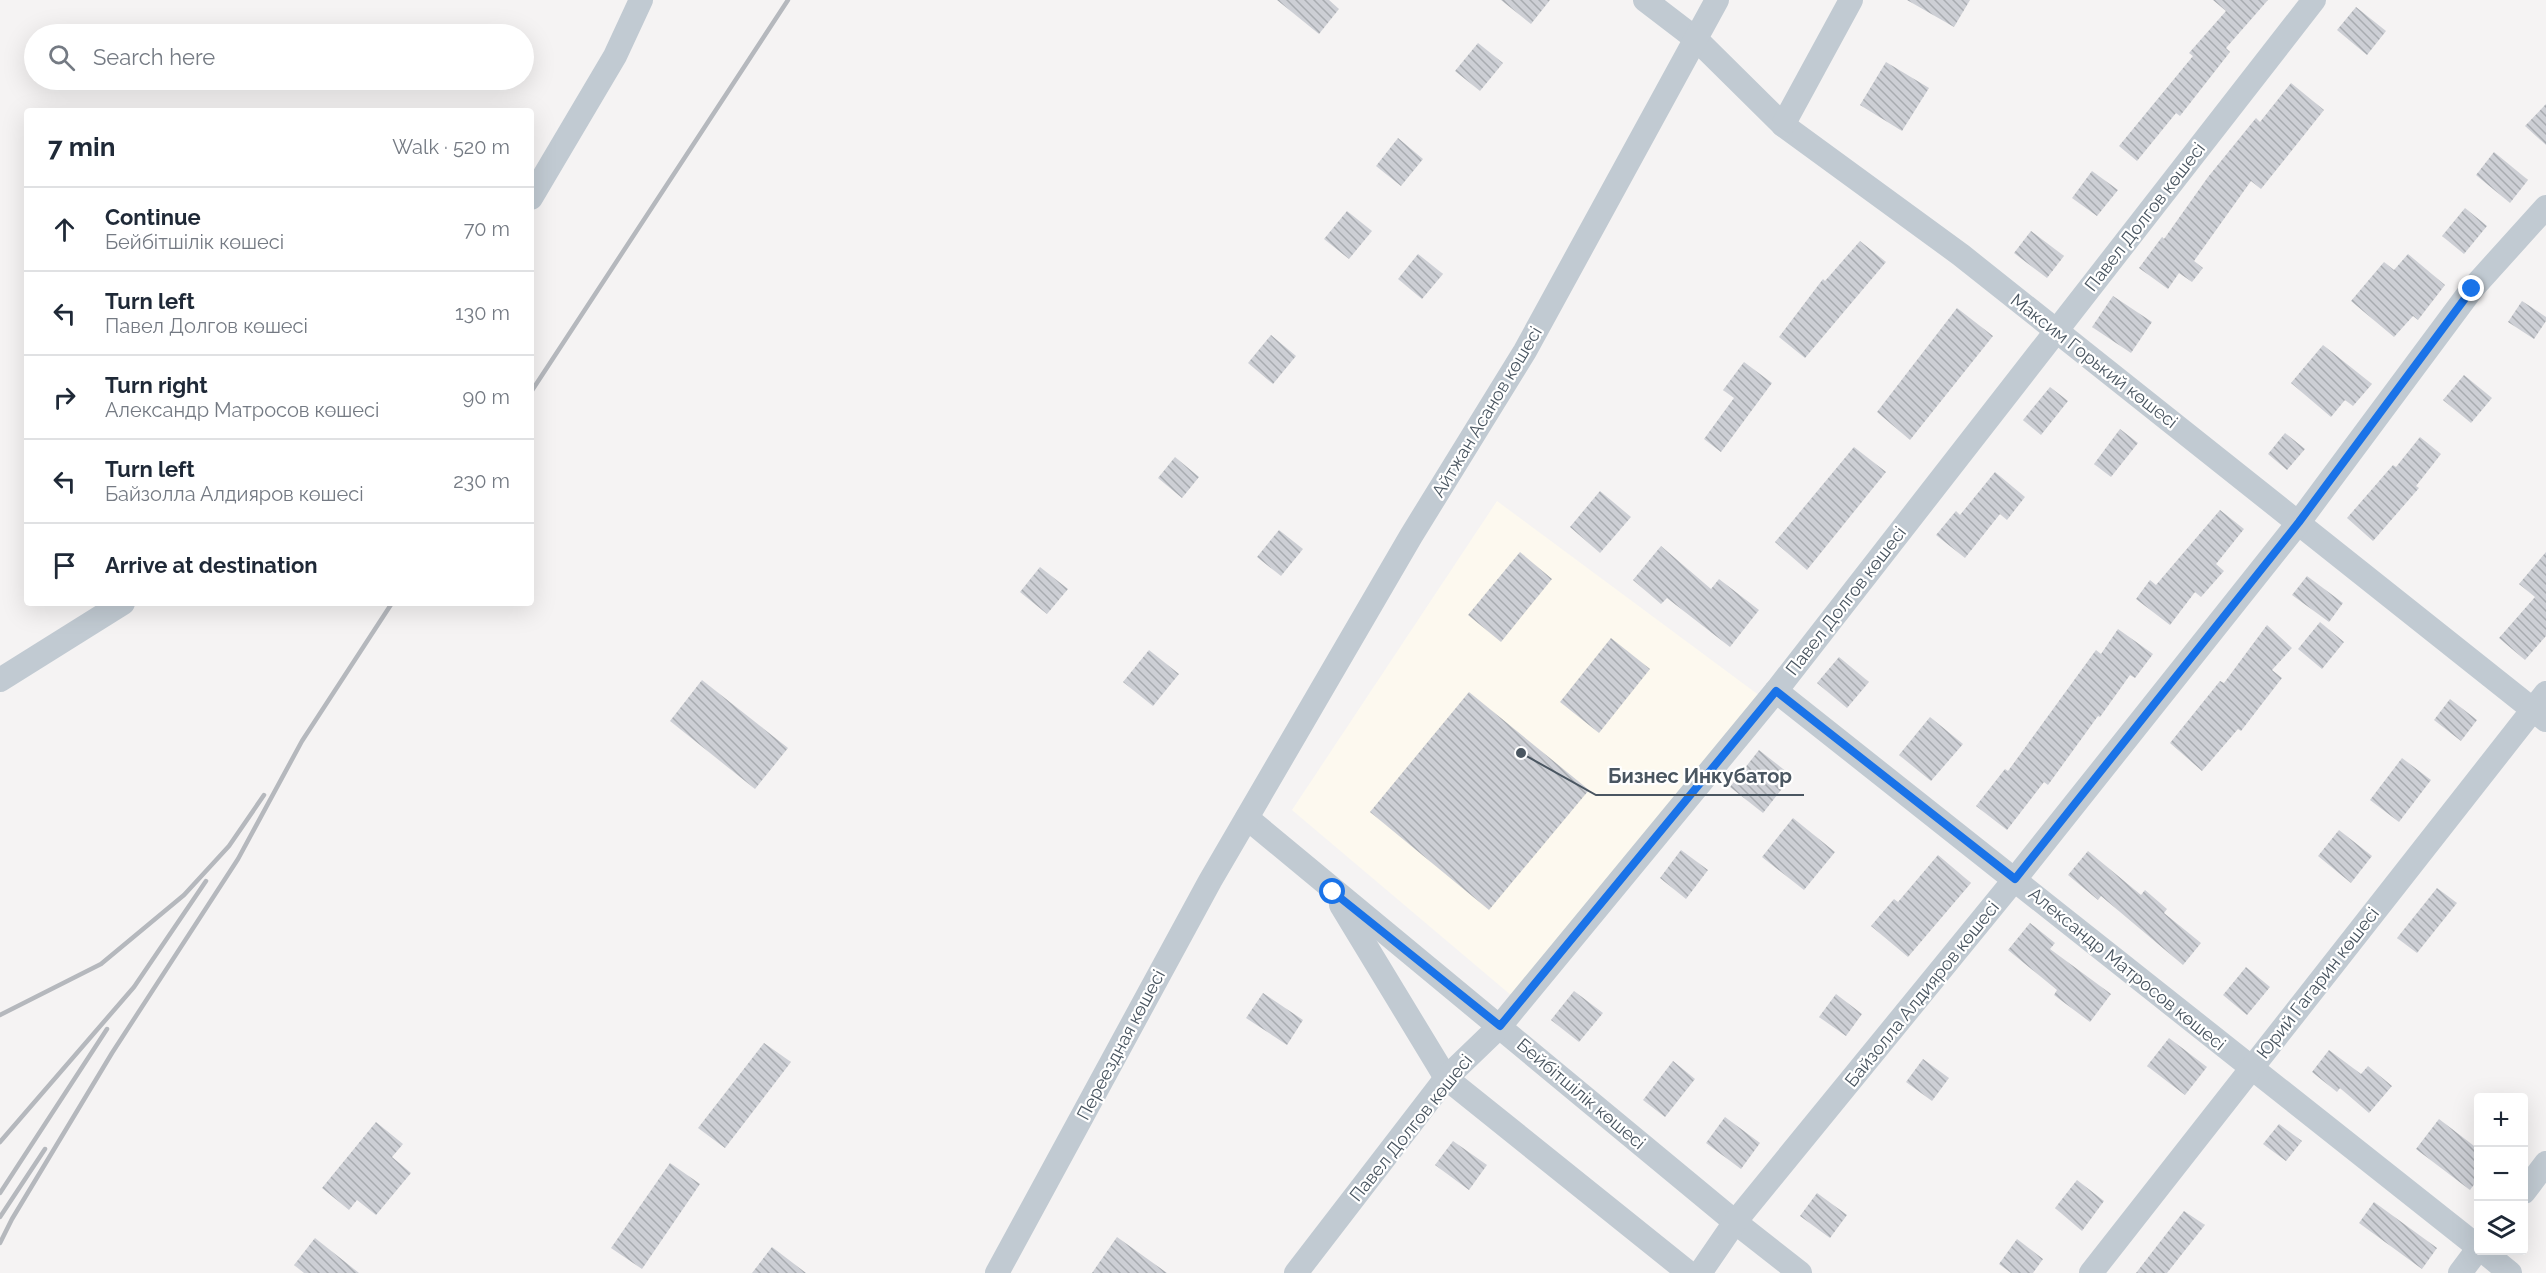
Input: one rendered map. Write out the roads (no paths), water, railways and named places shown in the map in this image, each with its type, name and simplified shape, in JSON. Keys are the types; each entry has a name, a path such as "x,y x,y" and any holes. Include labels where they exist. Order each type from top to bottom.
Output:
{"street":[{"path":"534,193 615,56 641,0"},
{"name":"Максим Горький көшесі","path":"1645,0 1696,39 1783,125 1961,255 2299,522 2542,707"},
{"name":"Айтжан Асанов көшесі","path":"1247,818 1411,536 1525,351 1717,0"},
{"path":"1783,125 1851,0"},
{"name":"Павел Долгов көшесі","path":"1296,1273 1446,1078 1500,1026 1776,691 2314,0"},
{"name":"Байзолла Алдияров көшесі","path":"1700,1273 1734,1222 2015,879 2299,522 2472,289 2546,207"},
{"path":"0,680 118,606"},
{"name":"Александр Матросов көшесі","path":"1776,691 2474,1244"},
{"name":"Юрий Гагарин көшесі","path":"2091,1273 2252,1068 2542,707"},
{"name":"Бейбітшілік көшесі","path":"1247,818 1333,892 1500,1026 1734,1222 1800,1273"},
{"name":"Переездная көшесі","path":"998,1273 1210,881 1247,818"},
{"name":"Бейбітшілік көшесі","path":"1333,892 1446,1078 1689,1273"},
{"path":"2528,1186 2546,1163"},
{"path":"2460,1273 2475,1255"},
{"name":"Александр Матросов көшесі","path":"2488,1255 2510,1273"}],"railway":[{"path":"534,387 788,0"},
{"path":"0,1243 12,1219 112,1053 238,859 302,741 390,606"},
{"path":"0,1015 101,964 184,895 229,846 264,795"},
{"path":"0,1142 134,987 206,881"},
{"path":"0,1193 107,1029"},
{"path":"0,1217 45,1149"}],"place":[{"name":"Бизнес Инкубатор","path":"1521,753"}]}
